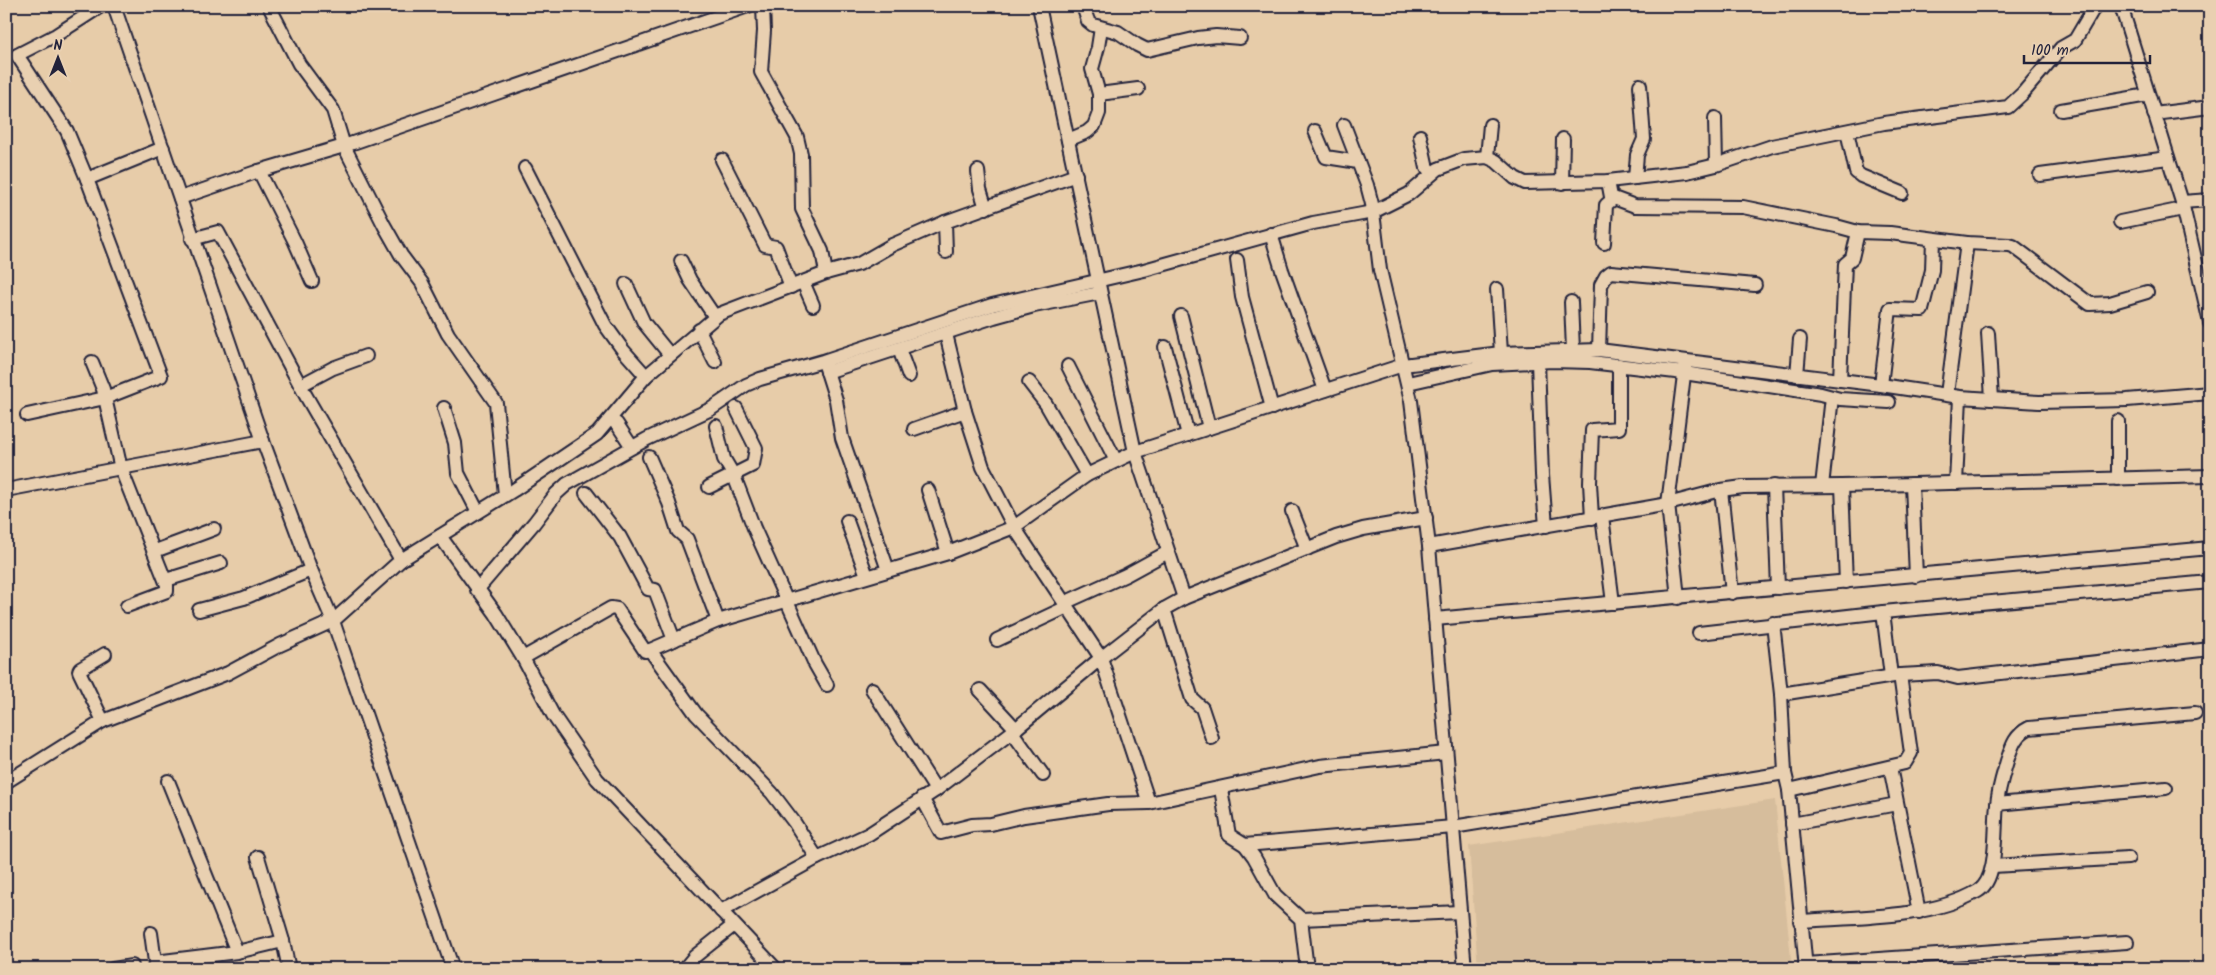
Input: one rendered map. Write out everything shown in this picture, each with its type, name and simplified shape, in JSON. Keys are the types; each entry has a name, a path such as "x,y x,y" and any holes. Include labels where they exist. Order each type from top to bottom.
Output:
{"street":[{"path":"27,415 105,398 160,376 87,179 67,131 17,55 56,34 101,6"},
{"path":"114,6 180,198 192,239 263,441 311,570 333,621 453,969"},
{"path":"269,6 299,64 333,110 344,146 397,248 422,283 448,334 496,403 505,495"},
{"path":"180,198 259,171 344,146 748,6"},
{"path":"763,6 764,31 761,72 797,137 801,154 802,209 822,251 826,272"},
{"path":"1039,6 1139,470 1184,598"},
{"path":"1083,6 1088,21 1093,25 1118,32 1147,50 1198,38 1216,36 1240,38"},
{"path":"825,366 992,305 1144,270 1271,234 1373,212 1409,194 1433,173 1451,163 1464,159 1487,157 1496,161 1515,178 1525,183 1608,181 1687,172 1716,166 1772,146 1884,123 2008,107 2023,93 2061,48 2075,40 2095,6"},
{"path":"2120,6 2183,206 2210,323"},
{"path":"1068,140 1088,132 1094,126 1099,112 1099,94 1092,68 1101,28"},
{"path":"1635,178 1637,155 1644,139 1640,84"},
{"path":"1099,94 1138,89"},
{"path":"2061,110 2148,95"},
{"path":"2154,114 2210,108"},
{"path":"1715,118 1716,166"},
{"path":"1344,125 1367,185 1373,212 1380,270 1408,383 1429,546 1465,969"},
{"path":"1487,157 1490,125"},
{"path":"1315,131 1326,157 1358,162"},
{"path":"1847,131 1856,172 1902,194"},
{"path":"1420,136 1427,168 1433,173"},
{"path":"1562,183 1563,139"},
{"path":"87,179 163,148"},
{"path":"2040,175 2168,158"},
{"path":"722,160 765,245 776,246 797,285 813,305"},
{"path":"525,168 605,326 646,376"},
{"path":"259,171 295,242 312,281"},
{"path":"978,171 980,189 986,208"},
{"path":"6,782 103,722 228,673 280,645 333,621 401,560 505,495 597,434 646,376 715,317 826,272 859,264 892,245 945,222 1076,175"},
{"path":"1608,181 1613,199"},
{"path":"1613,199 1635,206 1743,207 1858,232 1890,233 1966,243 2013,246 2090,304 2110,303 2148,292"},
{"path":"1604,243 1606,204 1613,199"},
{"path":"2120,222 2210,200"},
{"path":"945,222 946,252"},
{"path":"192,239 218,232 367,504 401,560"},
{"path":"1840,380 1844,264 1852,258 1858,232"},
{"path":"1271,234 1325,390"},
{"path":"1881,385 1890,308 1922,310 1932,270 1933,239"},
{"path":"1947,394 1966,243"},
{"path":"1236,260 1242,297 1272,408"},
{"path":"681,261 690,280 715,317"},
{"path":"1593,354 1601,285 1606,276 1611,272 1755,285"},
{"path":"626,284 644,323 670,356"},
{"path":"1497,288 1501,352"},
{"path":"477,590 556,494 568,484 632,447 711,408 746,385 899,349 1034,306 1100,293"},
{"path":"1571,302 1572,350"},
{"path":"1181,316 1209,428"},
{"path":"699,330 715,362"},
{"path":"1988,333 1992,399"},
{"path":"946,334 965,412 983,467 1014,527 1101,658 1149,802"},
{"path":"1797,375 1800,339"},
{"path":"1164,347 1188,435"},
{"path":"899,349 909,376"},
{"path":"523,658 614,608 645,651 718,621 948,553 1014,527 1087,475 1135,452 1403,365 1501,352 1572,350 1685,367 1832,397 1889,402"},
{"path":"1408,383 1492,364 1538,361 1593,354 1618,365 1685,367 1797,375 1947,394 1960,398 2039,402 2127,400 2210,393"},
{"path":"301,385 333,368 366,356"},
{"path":"1538,361 1542,475 1546,526"},
{"path":"92,362 105,398 121,469 166,580 166,591 127,606"},
{"path":"1613,603 1590,483 1592,430 1619,428 1618,365"},
{"path":"825,366 836,400 842,438 888,570"},
{"path":"1068,366 1116,461"},
{"path":"1678,598 1668,504 1685,367"},
{"path":"1029,382 1046,404 1087,475"},
{"path":"1822,486 1832,397"},
{"path":"1956,483 1960,398"},
{"path":"444,408 455,443 458,473 478,512"},
{"path":"709,487 753,465 756,448 736,408"},
{"path":"914,429 965,412"},
{"path":"610,419 617,424 632,447"},
{"path":"2118,421 2118,478"},
{"path":"716,426 724,459 734,476 786,602 827,685"},
{"path":"6,490 263,441"},
{"path":"649,456 669,503 678,531 687,539 718,621"},
{"path":"1429,546 1668,504 1721,490 1744,487 2210,476"},
{"path":"1912,484 1916,576"},
{"path":"1774,486 1778,588"},
{"path":"1842,486 1846,582"},
{"path":"928,490 948,553"},
{"path":"1721,490 1732,593"},
{"path":"586,493 620,537 648,589 655,590 674,640"},
{"path":"1292,511 1307,549"},
{"path":"721,911 817,858 869,834 936,790 1014,731 1101,658 1164,609 1184,598 1336,537 1363,529 1426,518"},
{"path":"847,520 867,576"},
{"path":"155,551 214,529"},
{"path":"440,536 496,614 523,658 553,715 597,779 672,856 776,969"},
{"path":"1434,619 2210,548"},
{"path":"997,640 1168,552"},
{"path":"166,580 221,563"},
{"path":"199,610 244,598 311,570"},
{"path":"1699,633 1773,623 1883,612 2210,582"},
{"path":"1164,609 1192,699 1202,708 1212,738"},
{"path":"1789,790 1905,763 1911,753 1883,612"},
{"path":"1773,623 1781,694 1785,773 1789,790 1805,966 2127,942"},
{"path":"1781,694 1895,676 1938,673 1958,678 2210,649"},
{"path":"650,650 696,714 772,793 794,822 817,858"},
{"path":"103,722 79,672 80,668 105,654"},
{"path":"872,689 936,790"},
{"path":"980,690 1014,731 1043,775"},
{"path":"1800,921 1919,912 1980,890 1989,878 1993,866 1997,804 2003,774 2014,741 2021,732 2029,728 2195,714"},
{"path":"922,798 941,833 972,825 991,824 1024,816 1108,804 1149,802 1320,766 1446,753"},
{"path":"1890,766 1919,912"},
{"path":"1245,846 1453,827 1785,773"},
{"path":"168,781 238,952"},
{"path":"1221,788 1229,835 1245,846 1254,857 1275,895 1301,919 1308,969"},
{"path":"1997,804 2166,788"},
{"path":"1792,824 1897,804"},
{"path":"258,857 283,941 289,969"},
{"path":"1993,866 2128,858"},
{"path":"1301,919 1460,912"},
{"path":"684,969 694,957 734,925"},
{"path":"151,933 155,965 238,952 283,941"},
{"path":"113,969 132,966"}],"shaded area":[{"path":"1775,800 1792,969 1478,969 1469,846"}]}
